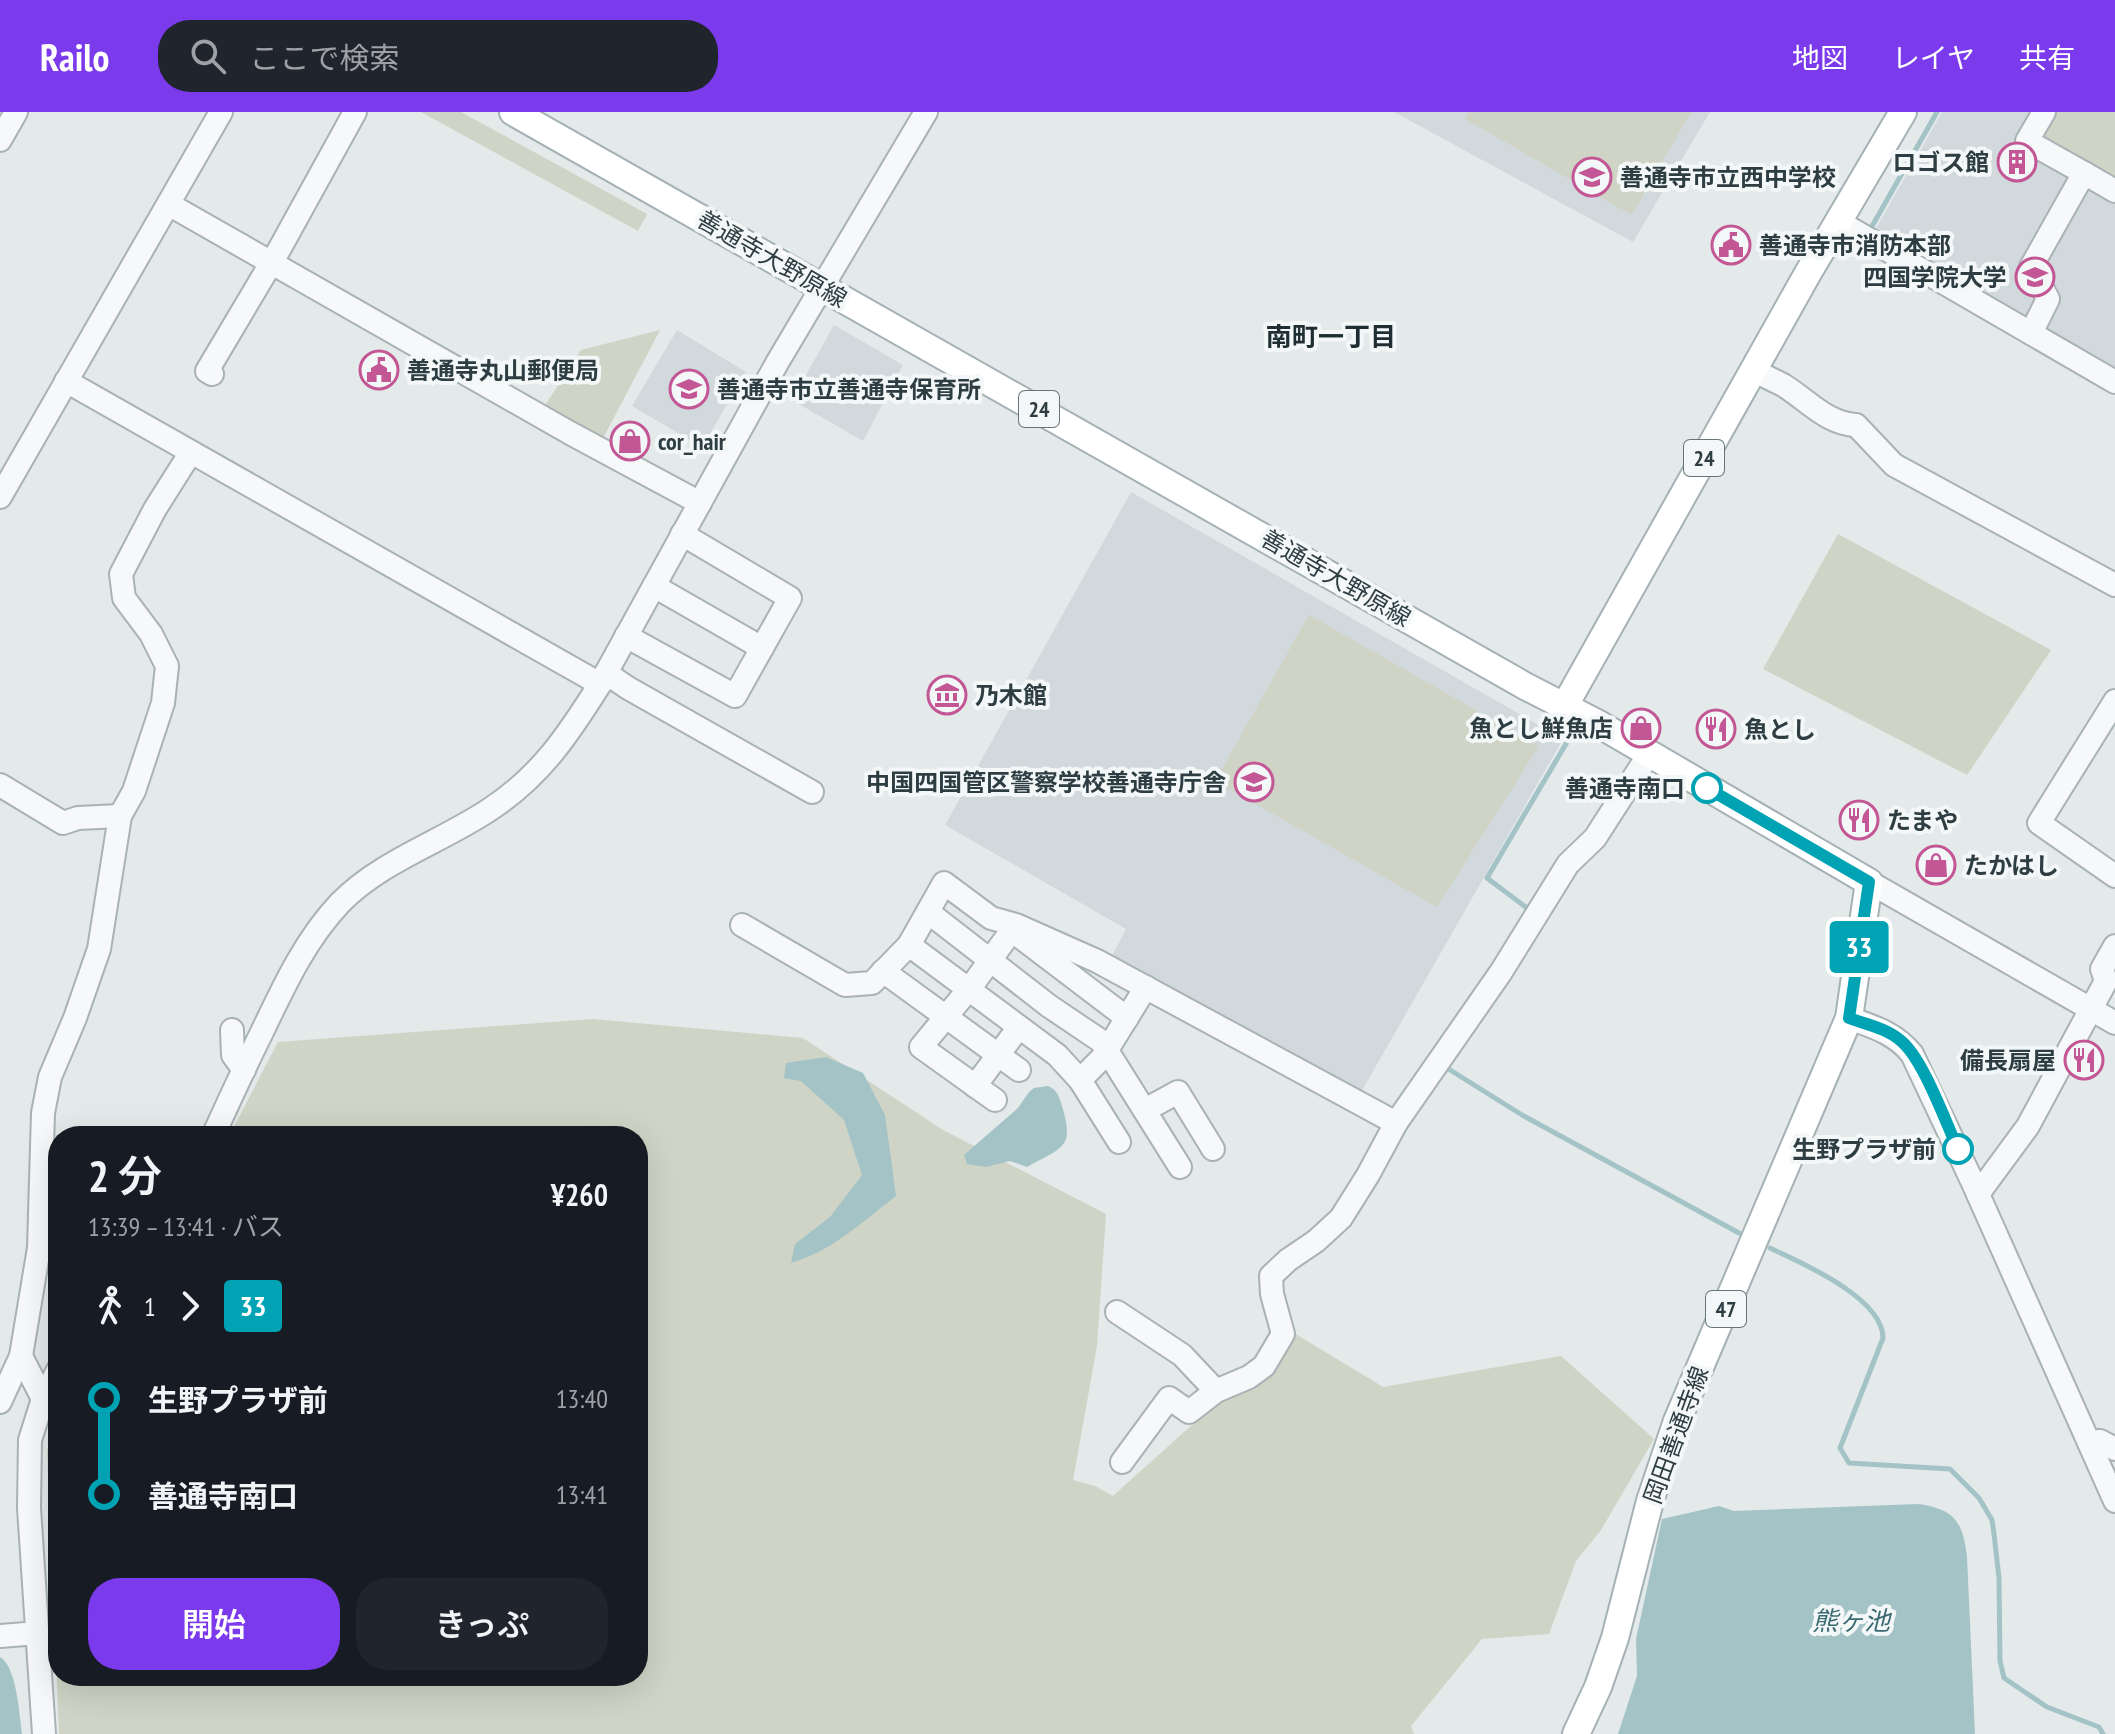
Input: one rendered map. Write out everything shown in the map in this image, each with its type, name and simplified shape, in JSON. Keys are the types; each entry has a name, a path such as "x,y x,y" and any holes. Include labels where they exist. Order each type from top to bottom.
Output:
{"main road":[{"name":"善通寺大野原線","path":"513,112 1564,707"},
{"name":"24","path":"1564,707 1903,112"},
{"path":"1564,707 1869,882"},
{"name":"岡田善通寺線","path":"1576,1734 1598,1687 1615,1638 1650,1501 1676,1424 1849,1018 1869,882"}],"street":[{"path":"0,140 16,112"},
{"path":"0,497 221,112"},
{"path":"212,374 207,371 355,112"},
{"path":"218,1126 285,984 316,930 343,901 381,871 487,811 518,790 547,762 603,678 777,363 926,112"},
{"path":"2044,112 2027,141 2115,191"},
{"path":"2031,333 2048,299 2031,267 2084,173"},
{"path":"170,205 700,503"},
{"path":"1839,222 2115,382"},
{"path":"1754,371 1784,386 1844,425 1856,425 1894,465 2115,585"},
{"path":"66,381 812,792"},
{"path":"0,1402 21,1356 39,1248 43,1113 50,1077 99,949 120,816 134,791 163,703 167,666 151,634 124,598 121,574 155,509 191,452"},
{"path":"626,636 735,696 790,598 682,534"},
{"path":"654,586 762,648"},
{"path":"2115,701 2039,823 2115,876"},
{"path":"1122,1462 1169,1398 1189,1412 1216,1391 1249,1377 1264,1366 1283,1334 1272,1294 1271,1276 1341,1218 1396,1123 1501,972 1568,864 1595,838 1649,754"},
{"path":"0,785 63,823 78,818 120,816"},
{"path":"1869,882 2115,1023"},
{"path":"742,925 845,985 872,983 909,945 944,883 1005,925 1127,1018"},
{"path":"928,912 1049,1006 1101,1041 1180,1167"},
{"path":"1005,925 1016,925 1097,961 1396,1123"},
{"path":"995,1100 921,1047 990,960 1005,925"},
{"path":"909,945 1057,1055 1080,1080 1119,1142"},
{"path":"1978,1194 2028,1126 2106,981 2102,969 2115,946"},
{"path":"883,971 1019,1070"},
{"path":"1080,1080 1107,1050 1146,987"},
{"path":"1849,1018 1901,1040 1912,1054 2115,1501"},
{"path":"975,1086 1019,1027"},
{"path":"232,1030 233,1055 244,1070"},
{"path":"1145,1110 1178,1092 1213,1149"},
{"path":"1117,1312 1182,1355 1216,1391"},
{"path":"21,1356 43,1399"},
{"path":"44,1734 29,1508 30,1440 48,1389"},
{"path":"2089,1442 2100,1441 2115,1449"},
{"path":"0,1636 38,1633"}],"shaded area":[{"path":"421,112 461,112 647,214 638,231"},
{"name":"善通寺市立西中学校","path":"1394,112 1710,112 1633,242"},
{"path":"1469,112 1691,112 1632,215 1465,119"},
{"name":"四国学院大学","path":"1942,112 2115,112 2115,367 1874,232"},
{"path":"2054,112 2115,112 2115,182 2039,139"},
{"path":"834,325 903,365 863,441 792,400"},
{"path":"660,330 600,444 542,410 581,350"},
{"name":"善通寺市立善通寺保育所","path":"677,330 746,372 702,447 632,406"},
{"name":"中国四国管区警察学校善通寺庁舎","path":"1131,492 1563,739 1360,1094 1110,960 1126,929 945,825"},
{"path":"1838,534 2051,650 1967,775 1763,669"},
{"path":"1309,615 1539,746 1437,907 1215,781"},
{"path":"593,1019 803,1038 943,1130 1106,1214 1097,1346 1073,1480 1095,1486 1113,1496 1294,1333 1383,1387 1561,1356 1654,1439 1601,1530 1576,1561 1549,1634 1482,1639 1411,1726 1414,1734 59,1734 57,1686 648,1686 648,1126 234,1126 278,1042"}],"water":[{"path":"826,1057 863,1073 885,1115 896,1196 833,1243 791,1263 795,1244 830,1217 862,1175 844,1120 801,1081 784,1078 786,1063"},
{"path":"1048,1086 1058,1094 1066,1120 1066,1139 1057,1150 1027,1167 1010,1161 986,1167 967,1164 964,1155 1018,1108 1029,1092"},
{"name":"熊ヶ池","path":"1918,1504 1948,1513 1963,1534 1967,1557 1975,1734 1618,1734 1637,1676 1636,1639 1662,1519 1719,1506 1734,1511"},
{"path":"0,1657 6,1662 14,1680 22,1734 0,1734"}],"waterway":[{"path":"1871,228 1937,112"},
{"path":"1527,908 1487,878 1573,732"},
{"path":"1448,1066 1522,1115 1739,1233"},
{"path":"1770,1248 1856,1296 1879,1323 1883,1338 1840,1448 1849,1463 1950,1469 1979,1498 1992,1520 1994,1534 1999,1578 2000,1661 2004,1678 2047,1707 2099,1727 2103,1734"}],"bus line":[{"name":"33","path":"1707,788 1869,882 1849,1018 1901,1040 1924,1075 1958,1149"}],"place":[{"name":"ロゴス館","path":"2017,162"},
{"name":"善通寺市立西中学校","path":"1592,177"},
{"name":"善通寺市消防本部","path":"1731,245"},
{"name":"四国学院大学","path":"2035,277"},
{"name":"善通寺丸山郵便局","path":"379,370"},
{"name":"善通寺市立善通寺保育所","path":"689,389"},
{"name":"cor_hair","path":"630,441"},
{"name":"乃木館","path":"947,695"},
{"name":"魚とし鮮魚店","path":"1641,728"},
{"name":"魚とし","path":"1716,729"},
{"name":"中国四国管区警察学校善通寺庁舎","path":"1254,782"},
{"name":"善通寺南口","path":"1707,788"},
{"name":"たまや","path":"1859,820"},
{"name":"たかはし","path":"1936,865"},
{"name":"備長扇屋","path":"2084,1060"},
{"name":"生野プラザ前","path":"1958,1149"}],"district":[{"name":"南町一丁目","path":"1331,336"}]}
